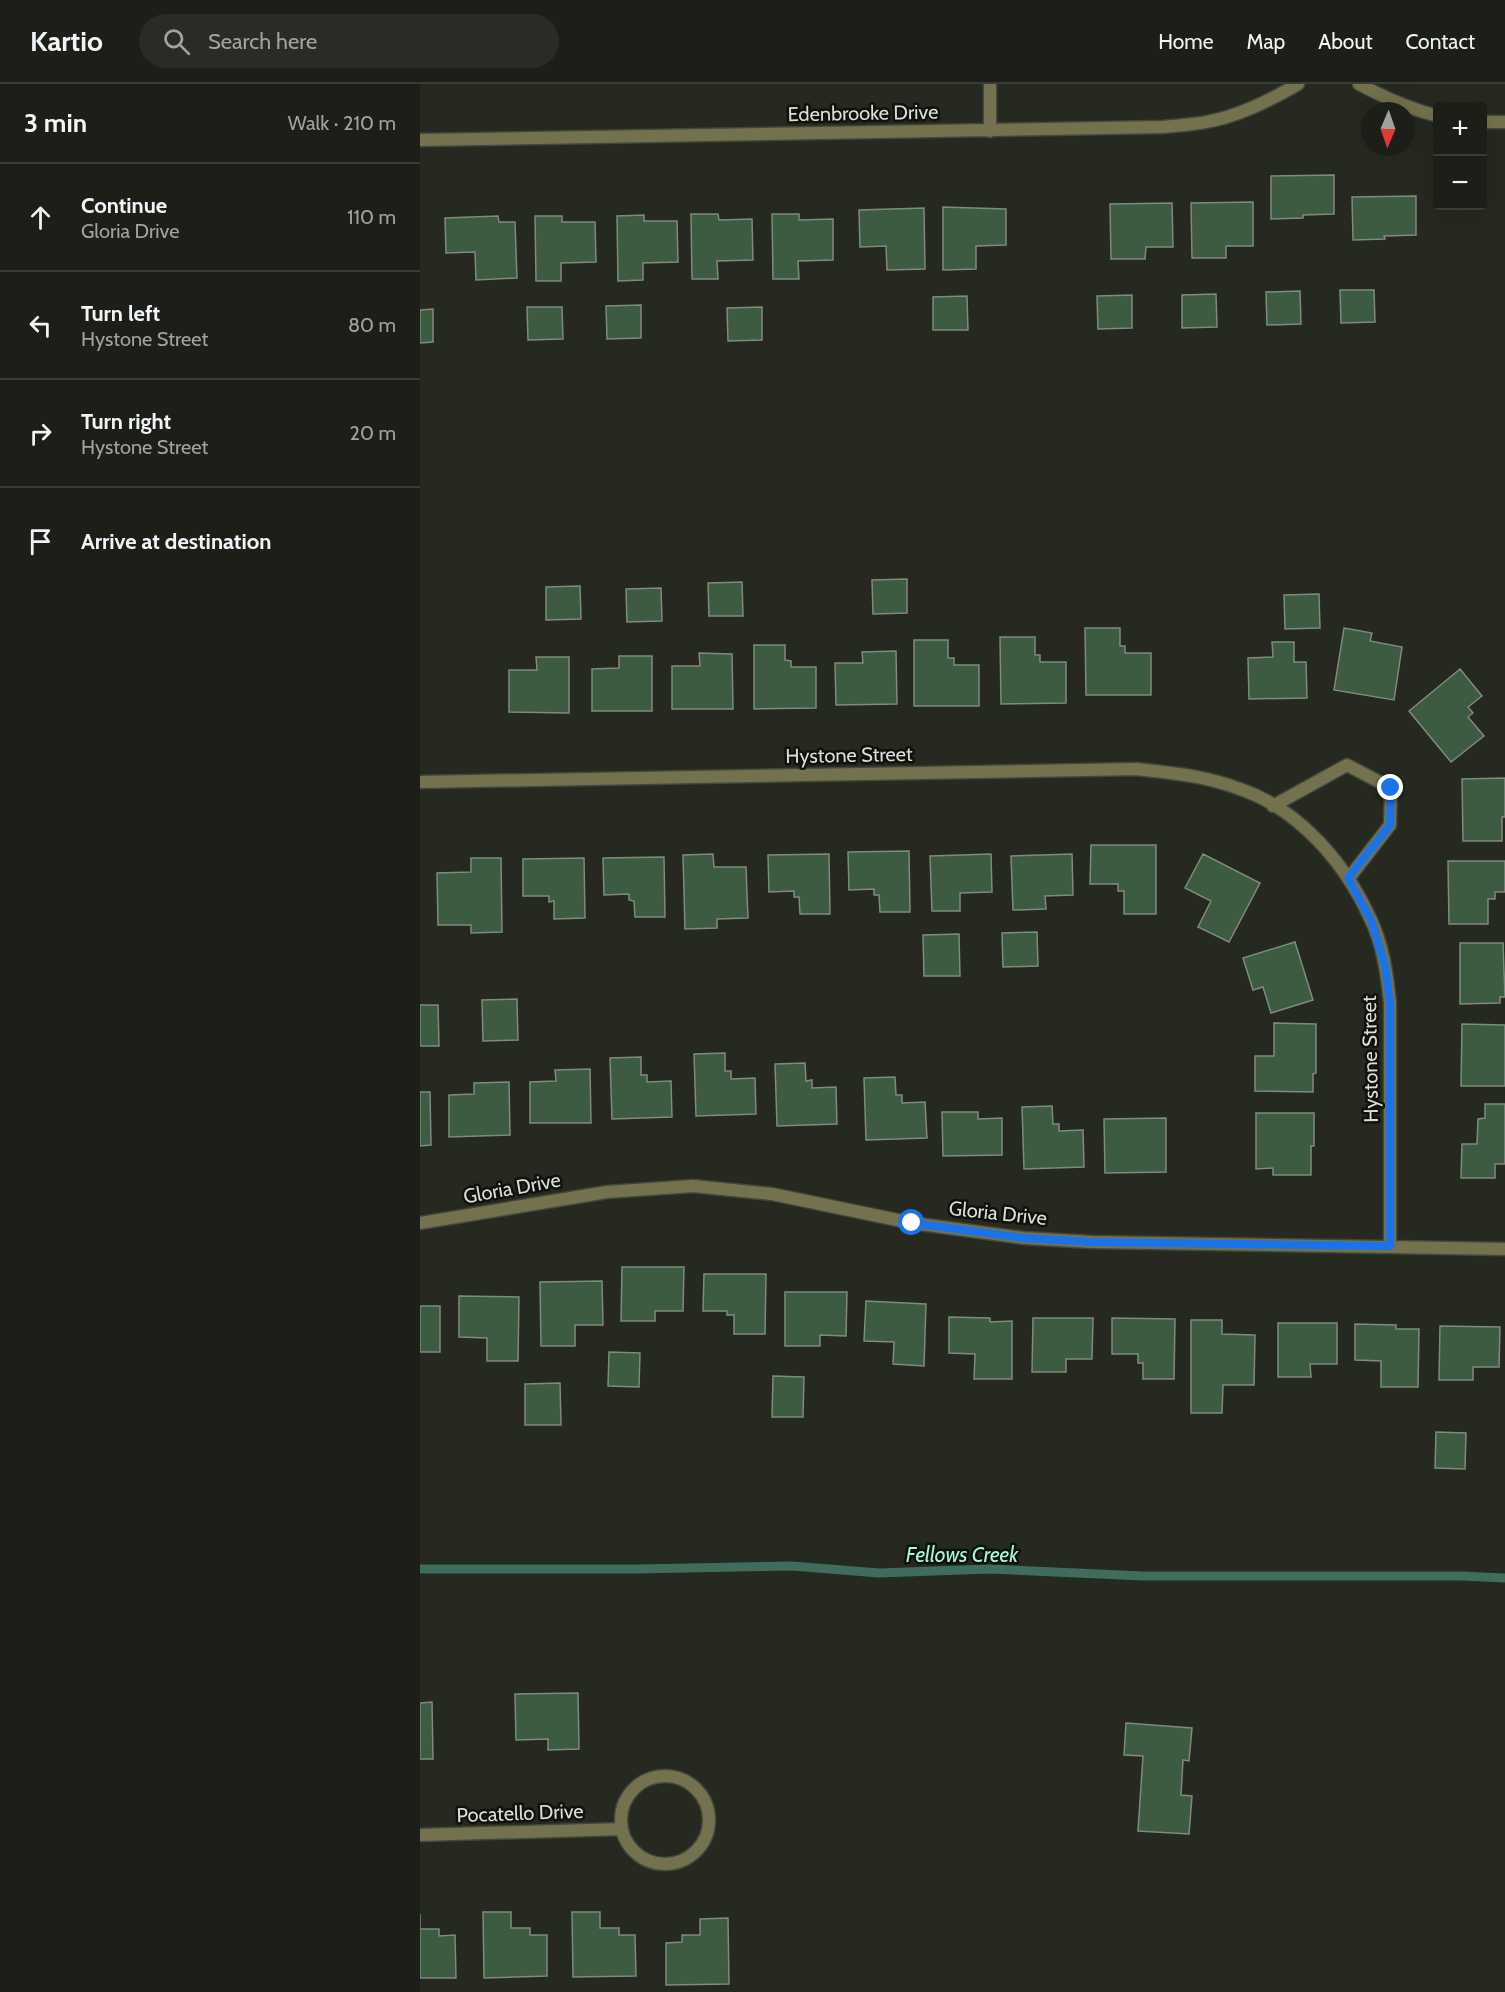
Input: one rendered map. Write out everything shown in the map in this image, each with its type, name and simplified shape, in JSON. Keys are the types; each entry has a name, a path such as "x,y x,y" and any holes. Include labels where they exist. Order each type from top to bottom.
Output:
{"street":[{"path":"990,84 990,131"},
{"name":"Edenbrooke Drive","path":"420,140 1163,127 1210,122 1247,110 1298,84"},
{"path":"1359,84 1388,100 1433,115"},
{"path":"1487,122 1505,122"},
{"path":"1273,806 1347,765 1391,788 1390,825 1348,878"},
{"name":"Hystone Street","path":"420,782 1137,769 1193,775 1242,789 1286,814 1323,846 1348,878 1371,920 1385,965 1390,1003 1390,1246"},
{"name":"Gloria Drive","path":"420,1223 607,1192 693,1186 772,1194 912,1223 1024,1238 1104,1242 1505,1249"},
{"path":"657,1777 684,1780 696,1788 704,1799 709,1813 709,1828 704,1842 694,1854 681,1862 666,1864 651,1862 638,1855 627,1843 622,1829 623,1809 633,1790 657,1777"},
{"name":"Pocatello Drive","path":"420,1835 622,1829"}],"building":[{"path":"1334,175 1334,214 1271,219 1271,176"},
{"path":"1416,196 1416,235 1353,240 1352,197"},
{"path":"1253,202 1253,246 1226,246 1226,258 1192,258 1191,203"},
{"path":"1172,203 1173,247 1146,247 1145,259 1111,259 1110,204"},
{"path":"943,207 1006,209 1006,245 976,246 976,269 943,270"},
{"path":"924,208 925,269 887,270 886,246 860,247 859,210"},
{"path":"691,214 718,214 719,220 752,219 753,260 717,261 718,279 692,279"},
{"path":"772,214 799,214 799,220 833,219 833,260 798,261 799,279 773,279"},
{"path":"644,215 644,221 677,221 678,262 643,263 643,280 618,281 617,216"},
{"path":"498,216 499,222 515,222 517,278 476,280 475,252 446,253 445,218"},
{"path":"535,216 562,216 562,222 595,222 596,262 561,263 561,281 536,281"},
{"path":"1340,290 1374,290 1375,322 1341,323"},
{"path":"1300,291 1301,324 1267,325 1266,292"},
{"path":"1216,294 1217,327 1182,328 1182,295"},
{"path":"1132,295 1132,328 1098,329 1097,296"},
{"path":"967,296 968,330 933,330 933,297"},
{"path":"641,305 641,338 607,339 606,306"},
{"path":"527,307 562,307 563,339 528,340"},
{"path":"762,307 762,340 728,341 727,308"},
{"path":"433,309 433,342 420,343 420,310"},
{"path":"907,579 907,613 873,614 872,580"},
{"path":"742,582 743,616 709,616 708,583"},
{"path":"580,586 581,619 546,620 546,587"},
{"path":"661,588 662,621 627,622 626,589"},
{"path":"1319,594 1320,628 1285,629 1284,595"},
{"path":"1085,628 1120,628 1120,646 1125,646 1125,653 1151,653 1151,695 1086,695"},
{"path":"1344,628 1372,633 1370,641 1402,647 1394,700 1334,690"},
{"path":"1000,637 1035,637 1035,655 1040,655 1040,662 1066,662 1066,703 1001,704"},
{"path":"914,640 948,640 948,658 954,658 954,665 979,665 979,706 914,706"},
{"path":"1272,642 1294,642 1294,662 1306,662 1307,698 1249,699 1248,658 1273,657"},
{"path":"754,645 785,645 785,660 791,661 791,667 816,667 816,708 754,709"},
{"path":"896,651 897,704 836,705 835,663 863,663 862,652"},
{"path":"699,653 732,654 733,709 672,709 672,666 700,666"},
{"path":"619,656 652,656 652,711 592,711 592,669 619,668"},
{"path":"536,657 569,657 569,713 509,712 509,670 537,670"},
{"path":"1460,669 1482,696 1468,707 1473,713 1468,717 1484,736 1451,762 1409,711"},
{"path":"1505,778 1505,817 1502,817 1502,841 1463,841 1462,779"},
{"path":"1091,845 1156,845 1156,914 1124,914 1124,891 1118,891 1118,884 1090,884"},
{"path":"909,851 910,912 880,912 879,895 874,895 874,889 849,890 848,852"},
{"path":"713,854 714,867 746,867 748,918 717,919 717,928 685,929 683,855"},
{"path":"829,854 830,914 800,914 799,897 794,897 794,891 769,892 768,855"},
{"path":"991,854 992,892 960,893 960,911 932,911 930,856"},
{"path":"1072,854 1073,895 1045,896 1046,909 1013,910 1011,856"},
{"path":"1203,854 1260,883 1229,942 1198,927 1211,901 1185,888"},
{"path":"664,857 665,917 635,917 634,901 629,900 629,894 604,895 603,858"},
{"path":"471,858 501,858 502,932 471,933 471,925 438,925 437,873 471,872"},
{"path":"584,858 585,918 554,919 554,901 549,902 549,896 523,896 523,859"},
{"path":"1448,861 1505,861 1505,892 1495,892 1495,899 1488,899 1488,924 1449,924"},
{"path":"1037,932 1038,966 1003,967 1002,933"},
{"path":"959,934 960,976 924,976 923,935"},
{"path":"1295,942 1313,1000 1271,1013 1263,987 1253,990 1243,958"},
{"path":"1460,943 1503,943 1505,997 1500,997 1500,1003 1460,1004"},
{"path":"517,999 518,1040 483,1041 482,1000"},
{"path":"420,1005 438,1005 439,1046 420,1046"},
{"path":"1274,1023 1316,1024 1316,1073 1313,1074 1313,1092 1255,1091 1255,1056 1274,1056"},
{"path":"1462,1024 1505,1025 1505,1086 1461,1086"},
{"path":"725,1053 725,1071 731,1071 731,1079 755,1078 756,1114 696,1116 694,1054"},
{"path":"641,1057 641,1075 647,1075 647,1082 671,1081 672,1117 612,1119 610,1058"},
{"path":"805,1063 806,1081 812,1080 812,1088 836,1087 837,1124 777,1126 775,1064"},
{"path":"590,1069 591,1123 530,1123 530,1082 556,1081 555,1070"},
{"path":"895,1077 896,1095 902,1095 902,1103 925,1102 927,1138 866,1140 864,1078"},
{"path":"509,1082 510,1135 449,1137 449,1095 474,1094 474,1083"},
{"path":"420,1092 430,1092 431,1145 420,1146"},
{"path":"1485,1104 1505,1104 1505,1164 1495,1164 1495,1178 1461,1178 1462,1144 1477,1144 1478,1119 1485,1118"},
{"path":"1052,1106 1053,1124 1059,1124 1059,1131 1083,1130 1084,1167 1024,1169 1022,1107"},
{"path":"942,1112 978,1112 978,1119 1002,1118 1002,1155 943,1156"},
{"path":"1256,1113 1314,1113 1311,1175 1273,1175 1273,1168 1256,1169"},
{"path":"1166,1118 1166,1172 1105,1173 1104,1119"},
{"path":"622,1267 684,1267 683,1311 655,1311 655,1321 621,1321"},
{"path":"704,1274 766,1274 765,1334 734,1334 734,1315 727,1315 727,1311 703,1311"},
{"path":"602,1281 603,1325 575,1325 575,1346 541,1346 540,1282"},
{"path":"785,1292 847,1292 846,1336 820,1335 820,1346 785,1346"},
{"path":"459,1296 519,1297 518,1361 487,1361 487,1338 459,1337"},
{"path":"866,1301 926,1304 924,1366 893,1364 894,1342 864,1341"},
{"path":"420,1306 440,1306 440,1352 420,1352"},
{"path":"949,1317 990,1318 990,1322 1012,1321 1012,1379 974,1379 975,1354 949,1353"},
{"path":"1033,1318 1093,1318 1092,1359 1066,1359 1066,1372 1032,1372"},
{"path":"1112,1318 1175,1319 1174,1379 1143,1379 1143,1363 1138,1363 1138,1354 1112,1354"},
{"path":"1191,1320 1222,1320 1222,1334 1255,1335 1254,1385 1223,1385 1222,1413 1191,1413"},
{"path":"1278,1323 1337,1323 1337,1364 1310,1364 1311,1377 1278,1377"},
{"path":"1355,1324 1396,1325 1396,1329 1419,1329 1418,1387 1381,1387 1381,1361 1355,1360"},
{"path":"1440,1326 1500,1327 1499,1367 1473,1367 1473,1380 1439,1380"},
{"path":"609,1352 640,1353 639,1387 608,1386"},
{"path":"773,1376 804,1377 803,1417 772,1417"},
{"path":"560,1383 561,1425 525,1425 525,1384"},
{"path":"1436,1432 1466,1433 1465,1469 1435,1468"},
{"path":"578,1693 579,1749 548,1750 548,1739 516,1740 515,1694"},
{"path":"432,1702 433,1759 420,1759 420,1703"},
{"path":"1126,1723 1192,1728 1189,1761 1183,1760 1181,1795 1192,1796 1189,1834 1138,1831 1143,1756 1124,1755"},
{"path":"483,1912 511,1912 511,1928 530,1928 530,1935 547,1935 547,1976 484,1978"},
{"path":"572,1912 600,1912 600,1928 619,1928 619,1935 635,1935 636,1976 573,1977"},
{"path":"728,1918 729,1984 666,1985 666,1943 682,1942 682,1935 700,1935 700,1919"},
{"path":"420,1929 439,1929 439,1936 455,1935 456,1978 420,1978"}],"waterway":[{"name":"Fellows Creek","path":"420,1569 792,1566 879,1573 989,1569 1143,1576 1505,1578"}],"route":[{"path":"912,1223 1024,1238 1092,1242 1390,1246 1390,1003 1385,965 1371,920 1348,878 1390,825 1391,788"}]}
